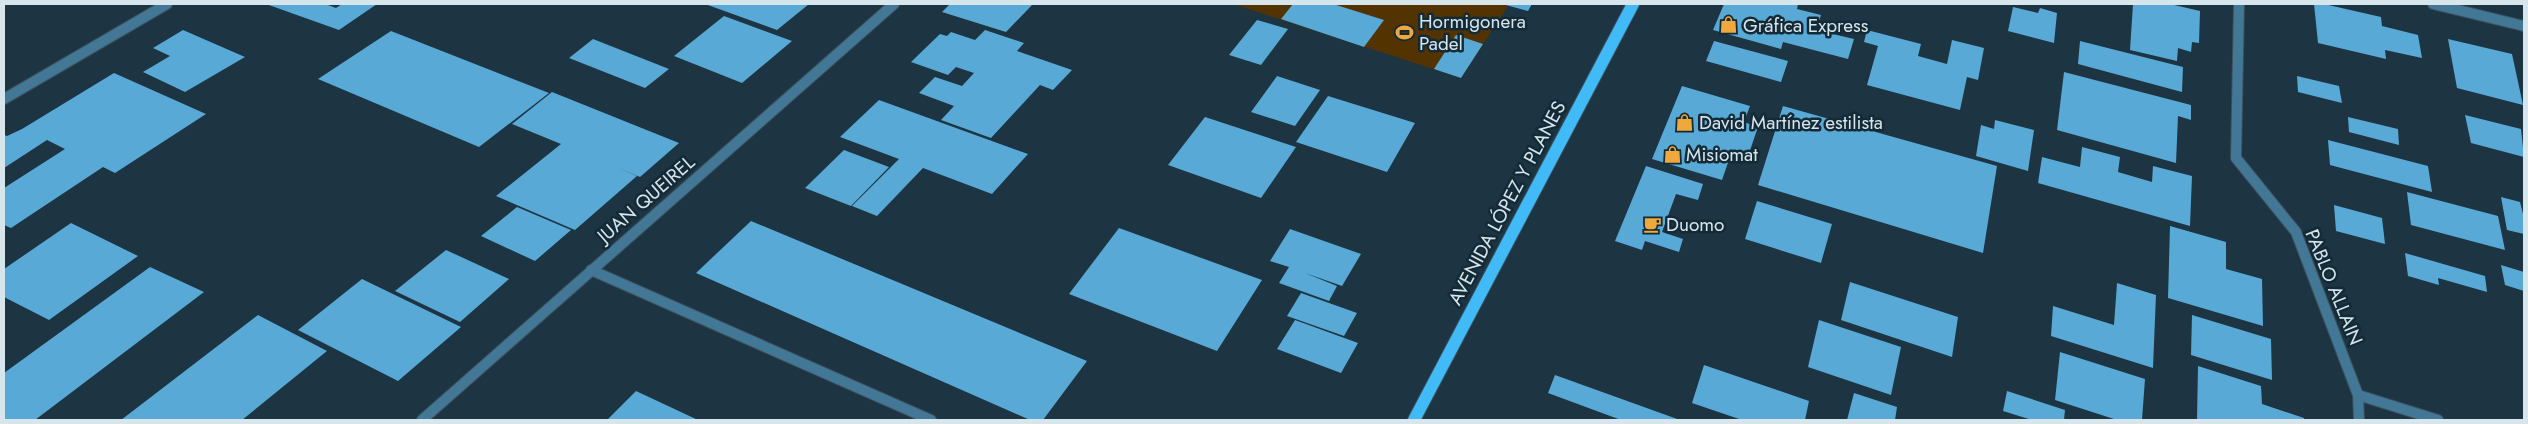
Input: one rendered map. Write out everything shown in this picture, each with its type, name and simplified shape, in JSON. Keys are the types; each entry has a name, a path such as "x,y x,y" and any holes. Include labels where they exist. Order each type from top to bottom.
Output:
{"main road":[{"name":"AVENIDA LÓPEZ Y PLANES","path":"1414,420 1633,4"}],"street":[{"path":"4,99 167,4"},
{"name":"JUAN QUEIREL","path":"422,420 894,4"},
{"name":"PABLO ALLAIN","path":"2239,4 2236,158 2296,232 2358,395 2359,420"},
{"path":"2433,4 2524,26"},
{"path":"591,270 622,282 931,420"},
{"path":"2358,395 2438,420"}],"shaded area":[{"name":"Hormigonera Padel","path":"1233,4 1499,4 1508,6 1461,78"}],"building":[{"path":"266,4 330,4 328,5 336,8 342,4 377,4 339,30"},
{"path":"705,4 809,4 777,30"},
{"path":"950,4 1033,4 1006,32 942,12"},
{"path":"1293,4 1333,4 1384,20 1364,47 1281,19"},
{"path":"1502,4 1532,4 1528,11"},
{"path":"1724,4 1798,4 1797,9 1821,15 1816,30 1854,39 1848,59 1783,42 1781,49 1713,30"},
{"path":"2133,4 2170,4 2200,11 2199,43 2192,42 2191,52 2178,48 2177,61 2130,50"},
{"path":"2314,4 2324,4 2381,17 2382,26 2418,35 2422,58 2385,50 2386,59 2318,43"},
{"path":"2013,7 2038,13 2040,8 2057,13 2054,43 2008,31"},
{"path":"724,16 792,41 742,83 674,56"},
{"path":"1257,20 1288,29 1261,65 1229,55"},
{"path":"183,30 245,57 185,92 143,72 170,56 153,48"},
{"path":"985,30 1024,43 1017,51 1072,70 1053,90 1040,85 991,138 941,120 954,106 919,93 935,77 962,86 974,73 956,67 948,75 911,62 940,34 947,36 951,32 975,40"},
{"path":"1867,30 1921,44 1918,56 1947,64 1952,40 1984,48 1978,80 1967,77 1960,110 1867,85 1878,46 1864,42"},
{"path":"391,31 549,93 479,147 318,79"},
{"path":"1456,35 1483,44 1461,78 1434,69"},
{"path":"593,39 669,69 645,88 569,58"},
{"path":"2448,39 2512,54 2523,105 2457,88"},
{"path":"1714,41 1788,61 1781,82 1706,61"},
{"path":"2080,41 2183,67 2182,92 2078,64"},
{"path":"2064,72 2191,105 2191,120 2178,116 2176,163 2057,130"},
{"path":"114,73 206,114 115,173 103,167 11,228 4,225 4,188 65,149 47,140 4,168 4,135 7,136 22,129"},
{"path":"1277,76 1320,90 1295,126 1251,112"},
{"path":"2297,76 2339,86 2342,103 2298,92"},
{"path":"1682,86 1750,106 1744,122 1758,127 1747,159 1731,154 1722,180 1652,159"},
{"path":"552,92 679,143 640,177 616,167 637,176 575,230 496,196 561,144 512,124"},
{"path":"1328,96 1415,123 1387,172 1296,142"},
{"path":"879,100 1028,154 992,194 923,168 877,216 852,206 899,159 840,137"},
{"path":"1783,106 1997,166 1983,253 1758,185"},
{"path":"2465,115 2521,129 2524,157 2471,143"},
{"path":"1205,117 1296,147 1261,198 1168,165"},
{"path":"2348,117 2398,129 2399,145 2349,132"},
{"path":"1995,120 2034,130 2028,171 1976,156 1981,125 1994,129"},
{"path":"2328,140 2428,166 2432,192 2330,165"},
{"path":"2082,147 2120,157 2118,172 2152,182 2153,166 2192,176 2190,226 2038,183 2042,157 2080,167"},
{"path":"844,150 889,167 851,206 805,188"},
{"path":"1646,166 1703,184 1698,200 1676,194 1662,232 1683,239 1679,252 1645,241 1642,250 1615,241"},
{"path":"2407,192 2498,216 2505,250 2411,225"},
{"path":"2501,197 2520,202 2524,218 2524,234 2507,230"},
{"path":"1757,201 1832,224 1821,263 1745,239"},
{"path":"2334,205 2382,218 2385,244 2336,231"},
{"path":"517,207 571,230 535,261 481,236"},
{"path":"751,221 1087,361 1043,420 1030,420 696,273"},
{"path":"71,223 138,256 49,320 4,297 4,269"},
{"path":"2170,226 2226,242 2226,269 2262,279 2263,326 2168,298"},
{"path":"1119,228 1262,280 1217,351 1069,294"},
{"path":"1290,229 1361,254 1342,286 1305,273 1337,286 1329,301 1279,283 1289,267 1270,261"},
{"path":"446,250 509,279 460,322 395,291"},
{"path":"2405,253 2485,276 2487,292 2438,278 2439,285 2408,276"},
{"path":"2501,265 2524,272 2524,291 2505,285"},
{"path":"150,267 204,292 35,420 4,420 4,373"},
{"path":"362,279 461,327 398,381 298,330"},
{"path":"1850,282 1958,317 1952,357 1841,320"},
{"path":"2117,283 2156,295 2153,368 2051,336 2053,306 2114,325"},
{"path":"1301,293 1357,313 1344,336 1287,316"},
{"path":"258,315 327,351 242,420 121,420"},
{"path":"2192,315 2271,339 2272,380 2191,355"},
{"path":"1295,320 1358,343 1341,373 1277,349"},
{"path":"1819,320 1901,347 1891,395 1808,367"},
{"path":"2060,352 2145,379 2142,420 2117,420 2055,400"},
{"path":"1704,365 1809,401 1805,420 1742,420 1692,403"},
{"path":"2198,366 2261,386 2262,404 2304,418 2304,420 2197,420"},
{"path":"1555,375 1680,420 1621,420 1548,393"},
{"path":"636,391 698,420 607,420"},
{"path":"2007,391 2065,410 2064,420 2032,420 2003,411"},
{"path":"1854,393 1897,407 1895,420 1847,420"}],"place":[{"name":"Gráfica Express","path":"1729,25"},
{"name":"Hormigonera Padel","path":"1405,32"},
{"name":"David Martínez estilista","path":"1685,122"},
{"name":"Misiomat","path":"1672,154"},
{"name":"Duomo","path":"1652,224"}]}
